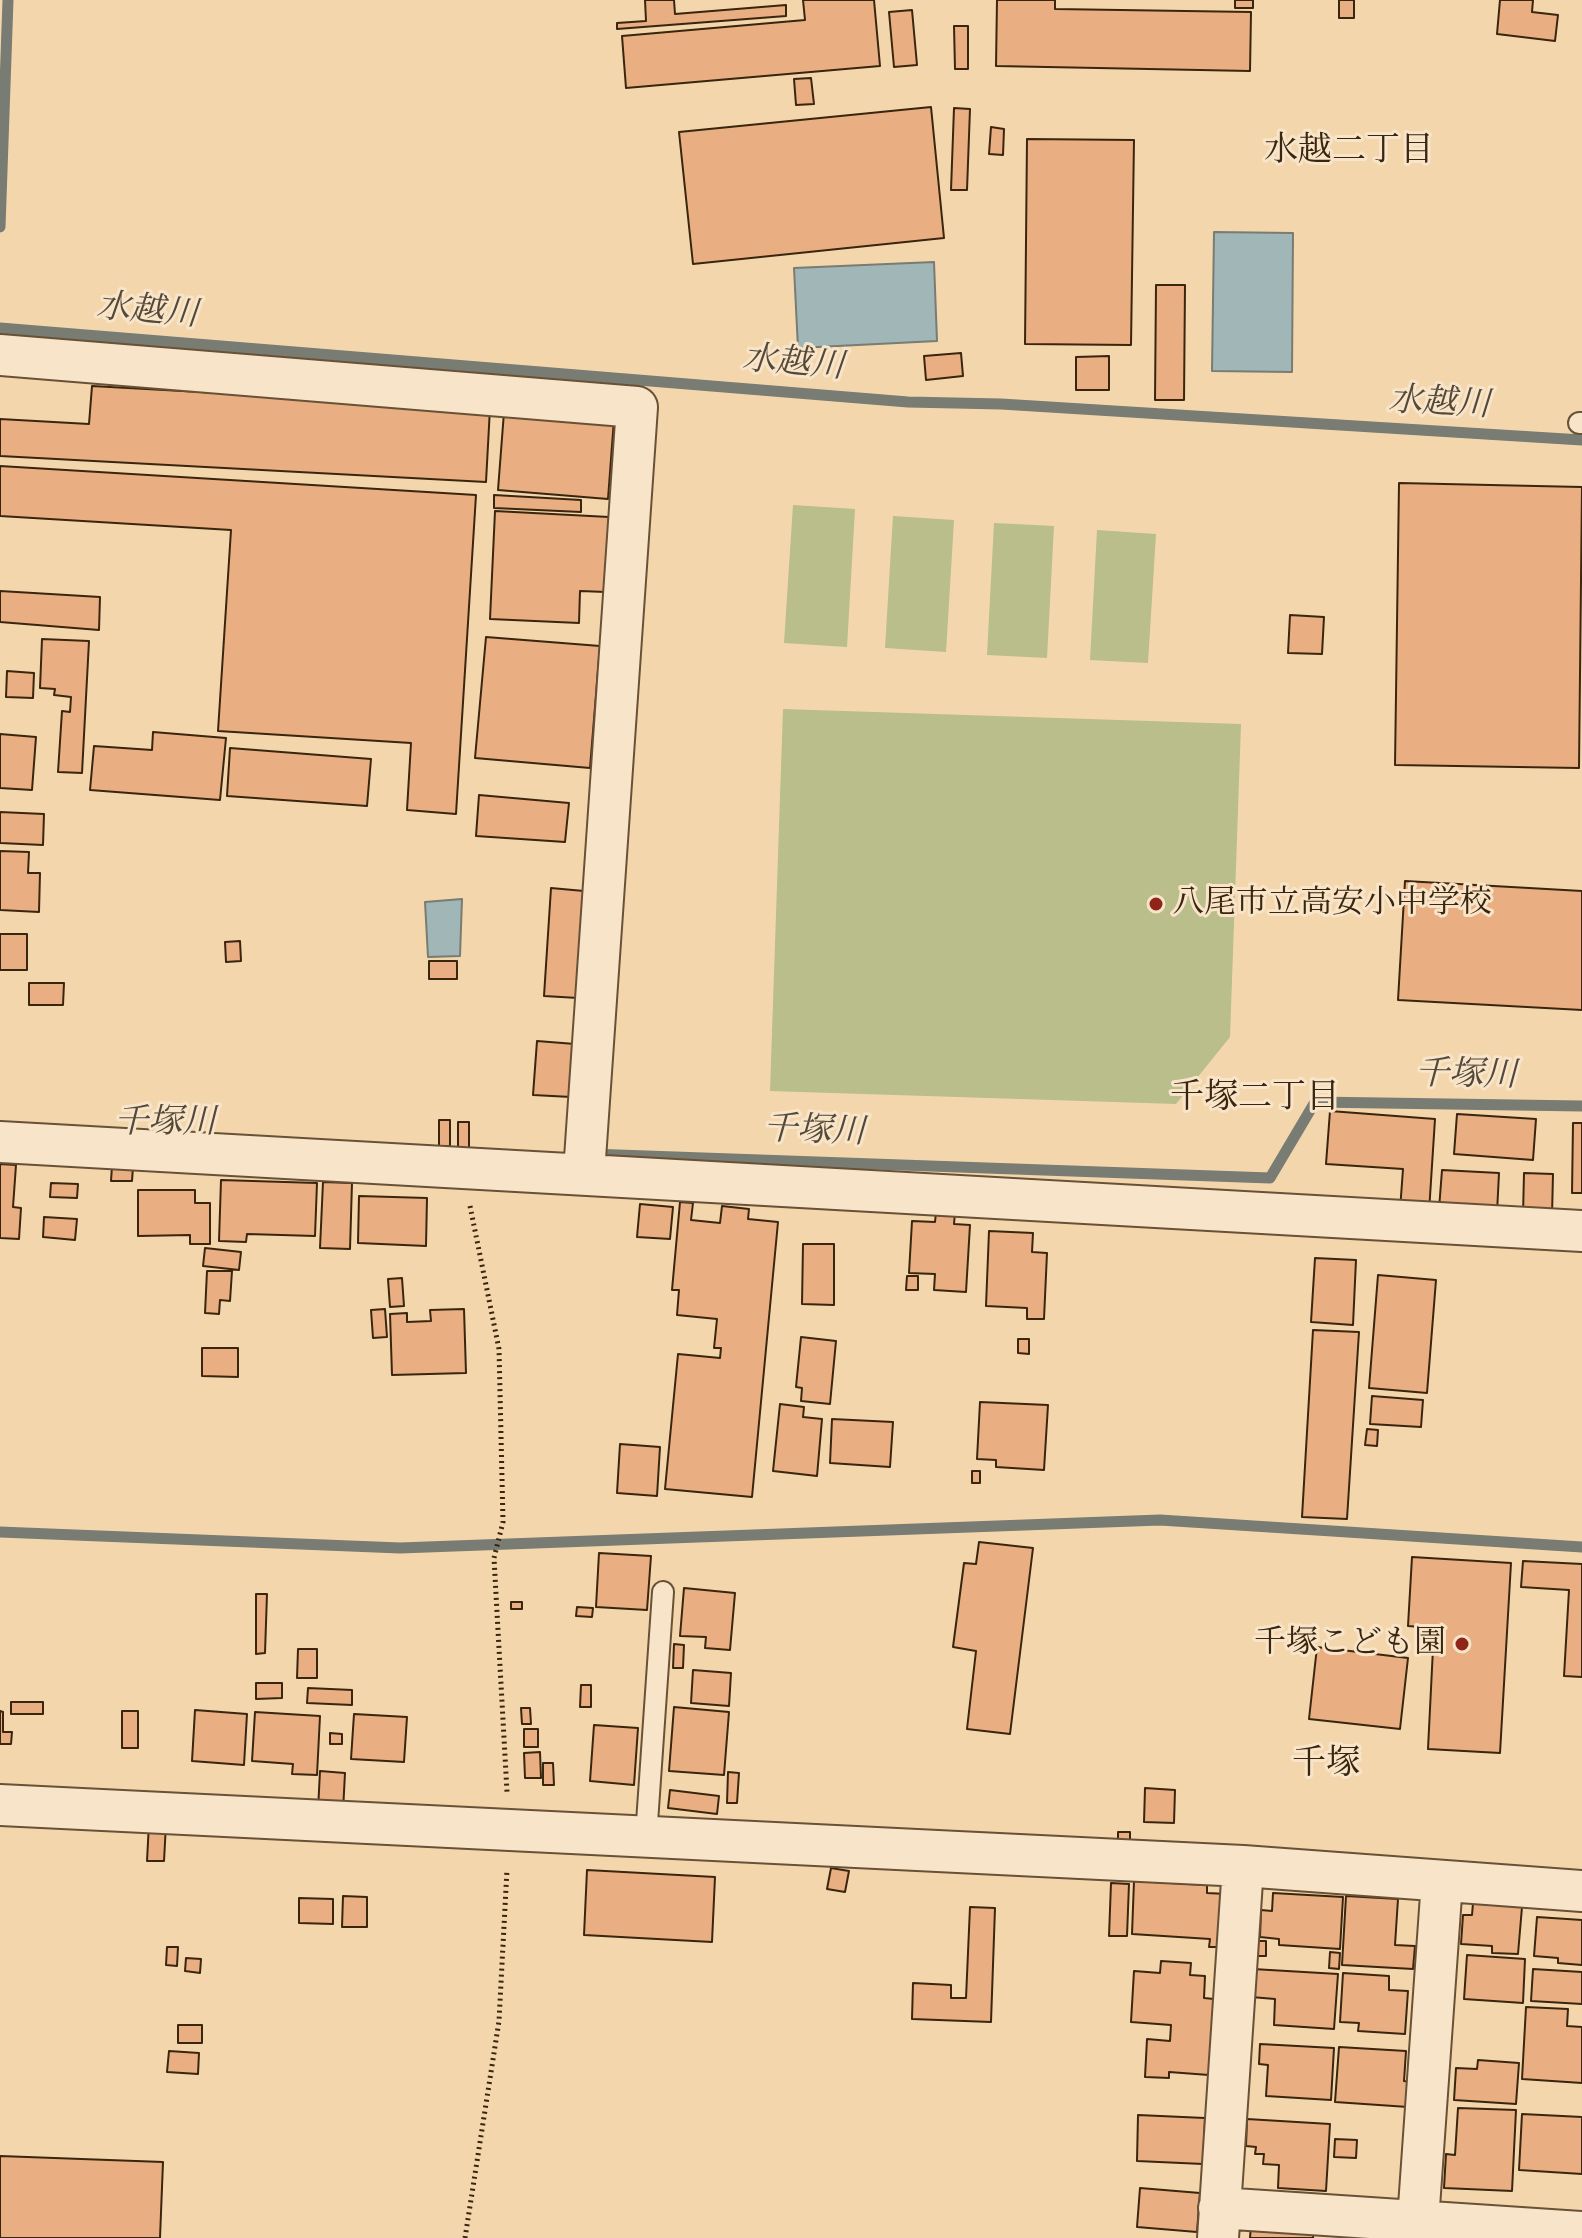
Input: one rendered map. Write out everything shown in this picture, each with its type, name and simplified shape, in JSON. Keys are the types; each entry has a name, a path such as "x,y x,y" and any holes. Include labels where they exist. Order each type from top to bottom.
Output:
{"street":[{"path":"0,355 637,407 584,1173"},
{"path":"0,1142 1582,1231"},
{"path":"0,1805 1243,1866 1582,1891"},
{"path":"1243,1866 1218,2223 1418,2221 1582,2232"},
{"path":"1418,2221 1442,1881"}],"lane":[{"path":"646,1837 663,1592"}],"path":[{"path":"462,1170 499,1349 503,1522 494,1558 509,1831 499,2021 465,2238"}],"green space":[{"path":"793,505 855,509 847,647 784,643"},
{"path":"893,516 954,520 946,652 885,648"},
{"path":"994,523 1054,526 1047,658 987,655"},
{"path":"1097,530 1156,534 1148,663 1090,660"},
{"path":"783,709 1241,724 1230,1037 1176,1104 770,1091"}],"shaded area":[{"path":"1214,232 1293,233 1292,372 1212,371"},
{"path":"934,262 937,341 798,348 794,268"},
{"path":"462,899 460,956 428,957 425,902"}],"building":[{"path":"645,0 674,0 675,14 786,5 786,16 617,29 617,23 646,21"},
{"path":"803,0 874,0 880,66 626,88 622,36 805,20"},
{"path":"997,0 1055,0 1055,9 1251,12 1250,71 996,66"},
{"path":"1235,0 1253,0 1253,8 1235,8"},
{"path":"1339,0 1354,0 1354,18 1339,18"},
{"path":"1500,0 1533,0 1532,12 1558,15 1555,41 1497,34"},
{"path":"912,10 917,65 894,67 889,12"},
{"path":"954,26 968,26 968,69 955,69"},
{"path":"811,78 814,104 796,105 794,79"},
{"path":"931,107 944,238 693,264 679,132"},
{"path":"954,108 970,109 967,190 951,190"},
{"path":"991,127 1004,129 1003,155 989,154"},
{"path":"1027,139 1134,140 1131,345 1025,344"},
{"path":"1156,285 1185,285 1184,400 1155,400"},
{"path":"961,353 963,376 926,380 924,356"},
{"path":"1109,356 1109,390 1076,390 1076,357"},
{"path":"92,386 490,408 486,482 0,456 0,419 89,424"},
{"path":"504,412 614,419 608,499 498,490"},
{"path":"0,466 476,495 456,814 407,810 411,743 218,731 231,530 0,516"},
{"path":"1399,483 1582,487 1579,768 1395,765"},
{"path":"494,495 581,500 581,512 494,508"},
{"path":"495,511 609,517 606,592 580,591 579,623 490,619"},
{"path":"0,591 100,597 99,630 0,622"},
{"path":"1290,615 1324,617 1322,654 1288,653"},
{"path":"486,637 600,646 590,768 475,758"},
{"path":"42,639 89,641 82,773 58,772 62,711 70,712 71,697 54,695 55,689 40,688"},
{"path":"7,671 34,673 33,698 6,697"},
{"path":"153,732 226,738 220,800 90,790 94,746 152,750"},
{"path":"0,734 36,737 32,790 0,788"},
{"path":"230,748 371,759 367,806 227,796"},
{"path":"479,795 569,803 565,842 476,836"},
{"path":"0,812 44,814 43,845 0,843"},
{"path":"0,851 29,852 28,873 40,873 39,912 0,910"},
{"path":"1405,881 1582,891 1582,1010 1398,1000"},
{"path":"551,888 584,891 578,998 544,996"},
{"path":"0,934 27,934 27,970 0,970"},
{"path":"240,941 241,961 226,962 225,942"},
{"path":"429,961 457,961 457,979 429,979"},
{"path":"29,983 64,983 63,1005 29,1005"},
{"path":"537,1041 575,1044 571,1097 533,1095"},
{"path":"1330,1111 1435,1119 1429,1212 1400,1210 1403,1169 1326,1164"},
{"path":"1457,1114 1536,1119 1533,1160 1454,1154"},
{"path":"439,1120 450,1120 450,1146 439,1146"},
{"path":"458,1122 469,1122 469,1148 458,1148"},
{"path":"1573,1123 1582,1123 1582,1193 1572,1193"},
{"path":"0,1164 16,1165 13,1207 21,1208 19,1239 0,1238"},
{"path":"112,1166 133,1167 132,1181 111,1181"},
{"path":"1442,1170 1499,1173 1497,1213 1439,1209"},
{"path":"1524,1173 1553,1174 1552,1216 1523,1215"},
{"path":"221,1180 317,1183 315,1236 247,1234 246,1242 219,1241"},
{"path":"323,1182 352,1183 350,1249 320,1248"},
{"path":"51,1183 78,1184 77,1198 50,1197"},
{"path":"138,1190 195,1190 195,1203 210,1203 210,1244 190,1244 190,1235 138,1236"},
{"path":"359,1196 427,1198 426,1246 358,1243"},
{"path":"680,1202 693,1203 691,1220 720,1223 722,1206 749,1209 748,1219 778,1222 752,1497 665,1489 678,1354 720,1358 721,1348 714,1348 717,1319 677,1315 679,1290 672,1290"},
{"path":"640,1204 673,1207 670,1239 637,1237"},
{"path":"936,1212 955,1213 954,1224 970,1225 966,1292 934,1290 935,1274 909,1273 912,1221 935,1222"},
{"path":"44,1217 77,1219 75,1240 43,1237"},
{"path":"989,1231 1033,1233 1032,1252 1047,1253 1044,1319 1027,1319 1027,1308 986,1306"},
{"path":"803,1244 834,1244 834,1305 802,1304"},
{"path":"205,1248 241,1252 239,1270 203,1266"},
{"path":"1315,1258 1356,1260 1353,1325 1311,1322"},
{"path":"207,1271 232,1271 230,1301 220,1300 219,1314 205,1313"},
{"path":"1378,1275 1436,1280 1427,1393 1369,1388"},
{"path":"907,1276 918,1276 918,1290 906,1290"},
{"path":"402,1278 404,1306 390,1307 388,1279"},
{"path":"385,1309 387,1337 373,1338 371,1310"},
{"path":"464,1309 466,1373 392,1375 390,1314 407,1313 407,1322 431,1321 430,1310"},
{"path":"1313,1330 1359,1332 1347,1519 1302,1517"},
{"path":"801,1337 836,1341 830,1404 801,1401 802,1388 796,1387"},
{"path":"1018,1339 1029,1339 1029,1354 1018,1353"},
{"path":"202,1348 238,1348 238,1377 202,1376"},
{"path":"1372,1396 1423,1400 1421,1427 1370,1424"},
{"path":"980,1402 1048,1405 1044,1470 996,1467 996,1460 977,1459"},
{"path":"780,1404 804,1407 803,1417 822,1419 817,1476 773,1471"},
{"path":"832,1419 893,1422 890,1467 830,1463"},
{"path":"1367,1429 1378,1430 1377,1446 1365,1445"},
{"path":"620,1444 660,1447 657,1496 617,1493"},
{"path":"972,1471 980,1471 980,1483 972,1483"},
{"path":"979,1542 1033,1548 1010,1734 967,1729 976,1651 953,1647 964,1563 976,1564"},
{"path":"599,1553 651,1556 647,1610 596,1607"},
{"path":"1412,1557 1511,1563 1500,1753 1428,1749 1434,1628 1408,1626"},
{"path":"1523,1561 1582,1564 1582,1677 1564,1676 1569,1590 1521,1587"},
{"path":"684,1588 735,1593 730,1650 705,1648 706,1637 680,1636"},
{"path":"256,1594 267,1594 265,1653 256,1654"},
{"path":"511,1602 522,1602 522,1609 511,1609"},
{"path":"577,1607 593,1608 592,1617 576,1616"},
{"path":"674,1644 684,1645 683,1668 673,1668"},
{"path":"1317,1647 1408,1658 1400,1729 1309,1719"},
{"path":"298,1649 317,1649 317,1678 297,1678"},
{"path":"693,1670 731,1673 729,1706 691,1703"},
{"path":"256,1683 282,1683 282,1698 256,1699"},
{"path":"581,1685 591,1685 591,1707 580,1707"},
{"path":"308,1688 352,1690 352,1705 307,1703"},
{"path":"11,1702 43,1702 43,1714 11,1714"},
{"path":"674,1707 729,1712 724,1775 669,1771"},
{"path":"521,1708 530,1708 531,1724 522,1724"},
{"path":"195,1710 247,1714 244,1765 192,1761"},
{"path":"0,1711 3,1712 3,1732 12,1732 11,1744 0,1744"},
{"path":"122,1711 138,1711 138,1748 122,1748"},
{"path":"255,1712 320,1716 317,1775 292,1774 293,1764 252,1761"},
{"path":"354,1714 407,1717 404,1762 351,1759"},
{"path":"594,1725 638,1728 634,1785 590,1781"},
{"path":"524,1729 538,1729 538,1747 524,1747"},
{"path":"330,1733 342,1734 342,1744 330,1744"},
{"path":"540,1752 541,1778 525,1778 524,1753"},
{"path":"543,1763 553,1763 554,1785 543,1785"},
{"path":"320,1771 345,1773 343,1811 318,1810"},
{"path":"728,1772 739,1773 737,1803 727,1803"},
{"path":"1145,1788 1175,1790 1174,1823 1144,1822"},
{"path":"670,1790 719,1796 717,1814 668,1808"},
{"path":"149,1823 166,1824 164,1861 147,1861"},
{"path":"1118,1832 1130,1832 1130,1847 1118,1847"},
{"path":"831,1868 849,1871 845,1892 827,1889"},
{"path":"587,1870 715,1877 712,1942 584,1935"},
{"path":"1134,1881 1207,1885 1207,1893 1227,1894 1224,1947 1209,1947 1210,1939 1132,1934"},
{"path":"1111,1883 1129,1884 1127,1936 1109,1936"},
{"path":"1273,1893 1343,1897 1340,1949 1279,1945 1279,1939 1260,1937 1261,1910 1272,1911"},
{"path":"343,1896 367,1897 367,1927 342,1927"},
{"path":"1346,1896 1398,1899 1395,1945 1415,1946 1413,1969 1342,1965"},
{"path":"299,1898 333,1899 333,1924 299,1923"},
{"path":"1473,1903 1522,1907 1518,1954 1492,1953 1492,1946 1461,1944 1463,1915 1472,1915"},
{"path":"970,1907 995,1908 991,2022 912,2019 913,1983 951,1985 951,1998 966,1998"},
{"path":"1537,1917 1582,1920 1582,1965 1558,1963 1558,1958 1534,1956"},
{"path":"1256,1941 1266,1941 1266,1956 1255,1956"},
{"path":"167,1947 178,1947 177,1966 166,1965"},
{"path":"1330,1952 1340,1953 1339,1969 1329,1968"},
{"path":"1467,1955 1525,1959 1523,2003 1464,1999"},
{"path":"186,1958 201,1959 200,1973 185,1971"},
{"path":"1161,1961 1191,1963 1190,1975 1205,1976 1204,1998 1214,1999 1209,2075 1169,2072 1169,2078 1145,2077 1147,2039 1170,2041 1171,2025 1131,2022 1134,1971 1160,1973"},
{"path":"1253,1969 1338,1974 1334,2029 1274,2025 1275,1999 1251,1997"},
{"path":"1533,1969 1582,1972 1582,2004 1531,2001"},
{"path":"1343,1973 1389,1976 1389,1990 1408,1991 1405,2034 1358,2031 1359,2023 1340,2022"},
{"path":"1526,2007 1568,2009 1567,2026 1582,2027 1582,2083 1522,2079"},
{"path":"178,2025 202,2025 202,2043 178,2043"},
{"path":"1260,2044 1334,2048 1331,2100 1266,2096 1268,2065 1259,2064"},
{"path":"1339,2047 1406,2051 1404,2081 1410,2082 1408,2107 1335,2102"},
{"path":"169,2051 199,2053 198,2074 167,2072"},
{"path":"1478,2060 1519,2063 1516,2104 1454,2100 1456,2068 1477,2069"},
{"path":"1458,2108 1516,2110 1512,2191 1444,2188 1446,2154 1455,2155"},
{"path":"1522,2114 1582,2117 1582,2174 1519,2170"},
{"path":"1138,2115 1205,2118 1203,2164 1137,2161"},
{"path":"1247,2119 1330,2124 1326,2191 1278,2188 1279,2165 1263,2164 1264,2154 1255,2154 1256,2147 1246,2146"},
{"path":"1335,2139 1357,2140 1356,2158 1334,2157"},
{"path":"0,2156 163,2162 160,2238 0,2238"},
{"path":"1140,2188 1200,2193 1197,2232 1137,2227"},
{"path":"1251,2224 1314,2228 1313,2238 1250,2238"}],"waterway":[{"name":"水越川","path":"0,227 8,0"},
{"name":"水越川","path":"0,328 908,402 1001,404 1582,440"},
{"name":"千塚川","path":"590,1154 1270,1178 1315,1102 1582,1106"},
{"path":"0,1532 400,1548 1160,1520 1582,1547"}],"place":[{"name":"八尾市立高安小中学校","path":"1156,904"},
{"name":"千塚こども園","path":"1462,1644"}],"district":[{"name":"水越二丁目","path":"1349,152"},
{"name":"千塚二丁目","path":"1255,1099"},
{"name":"千塚","path":"1326,1765"}]}
